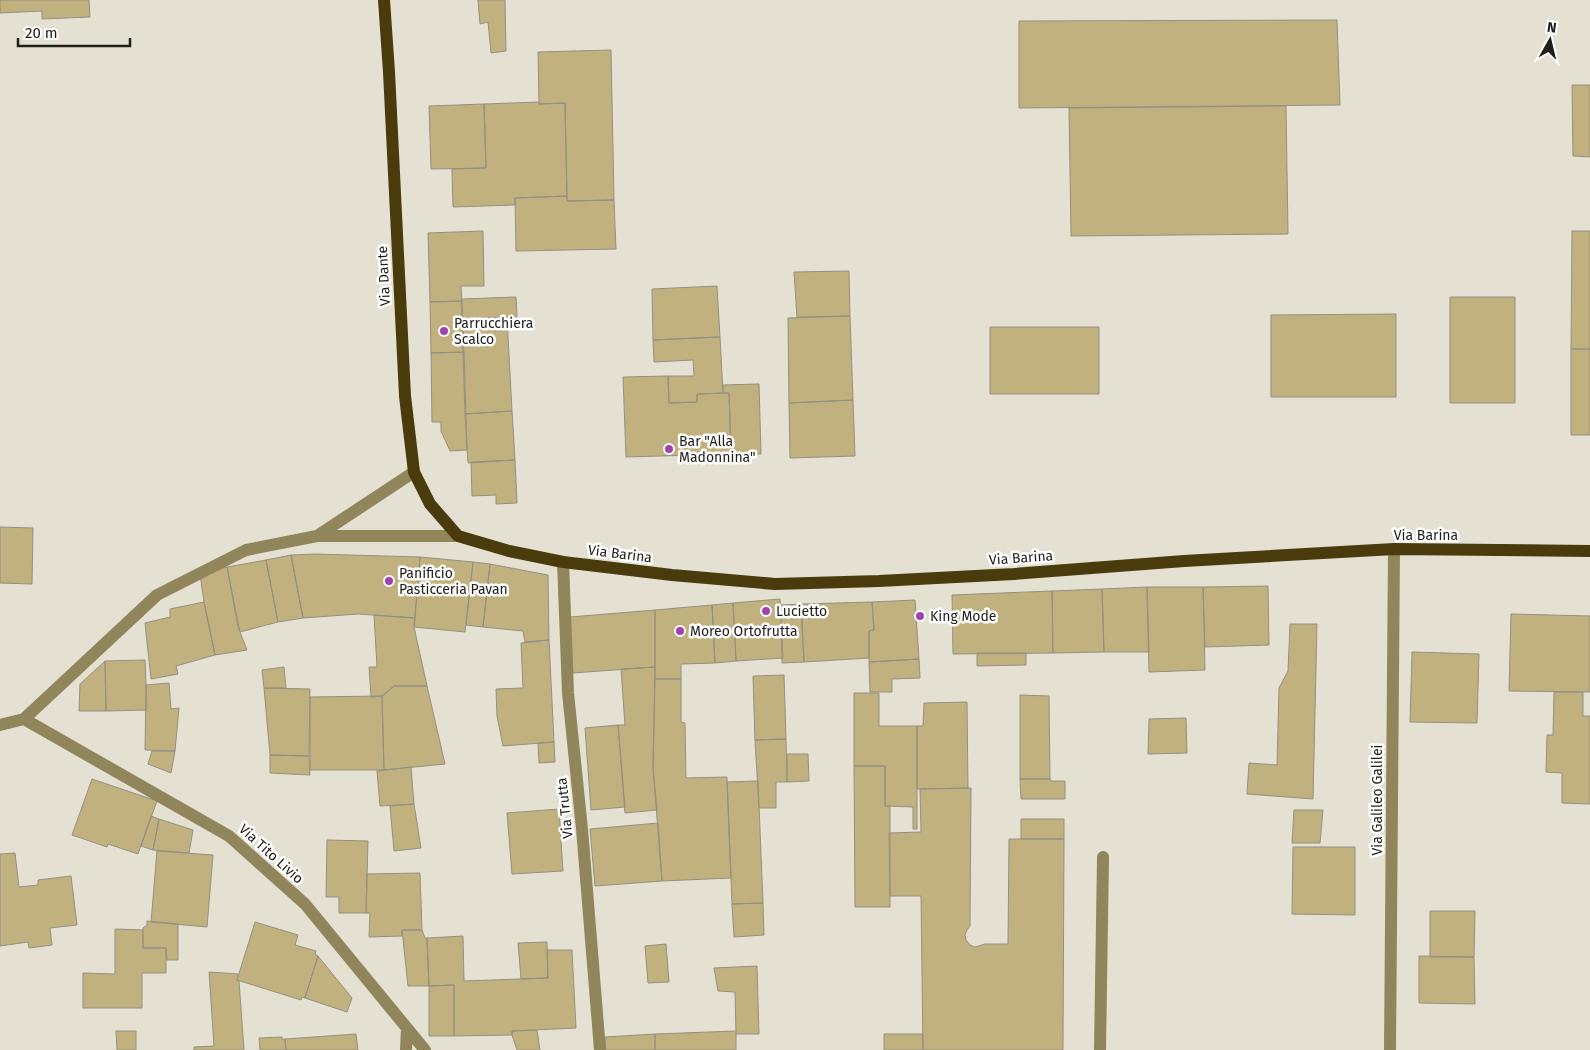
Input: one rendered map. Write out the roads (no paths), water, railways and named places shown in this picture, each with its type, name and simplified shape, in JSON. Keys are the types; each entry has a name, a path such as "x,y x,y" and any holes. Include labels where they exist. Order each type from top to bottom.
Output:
{"main road":[{"name":"Via Dante","path":"384,0 405,396 414,472 430,504 458,536"},
{"name":"Via Barina","path":"458,536 509,551 563,562 672,575 775,584 1014,574 1184,561 1394,549 1590,551"}],"street":[{"path":"318,536 414,472"},
{"path":"0,725 24,719 157,595 246,550 318,536 458,536"},
{"name":"Via Galileo Galilei","path":"1390,1050 1394,549"},
{"name":"Via Trutta","path":"563,562 568,693 583,839 600,1050"},
{"name":"Via Tito Livio","path":"24,719 230,836 305,904 425,1050"},
{"path":"1100,1050 1104,857"},
{"path":"406,1050 407,1028"}],"place":[{"name":"Parrucchiera Scalco","path":"444,331"},
{"name":"Bar \"Alla Madonnina\"","path":"669,449"},
{"name":"Panificio Pasticceria Pavan","path":"389,581"},
{"name":"Lucietto","path":"766,611"},
{"name":"King Mode","path":"920,616"},
{"name":"Moreo Ortofrutta","path":"680,631"}]}
